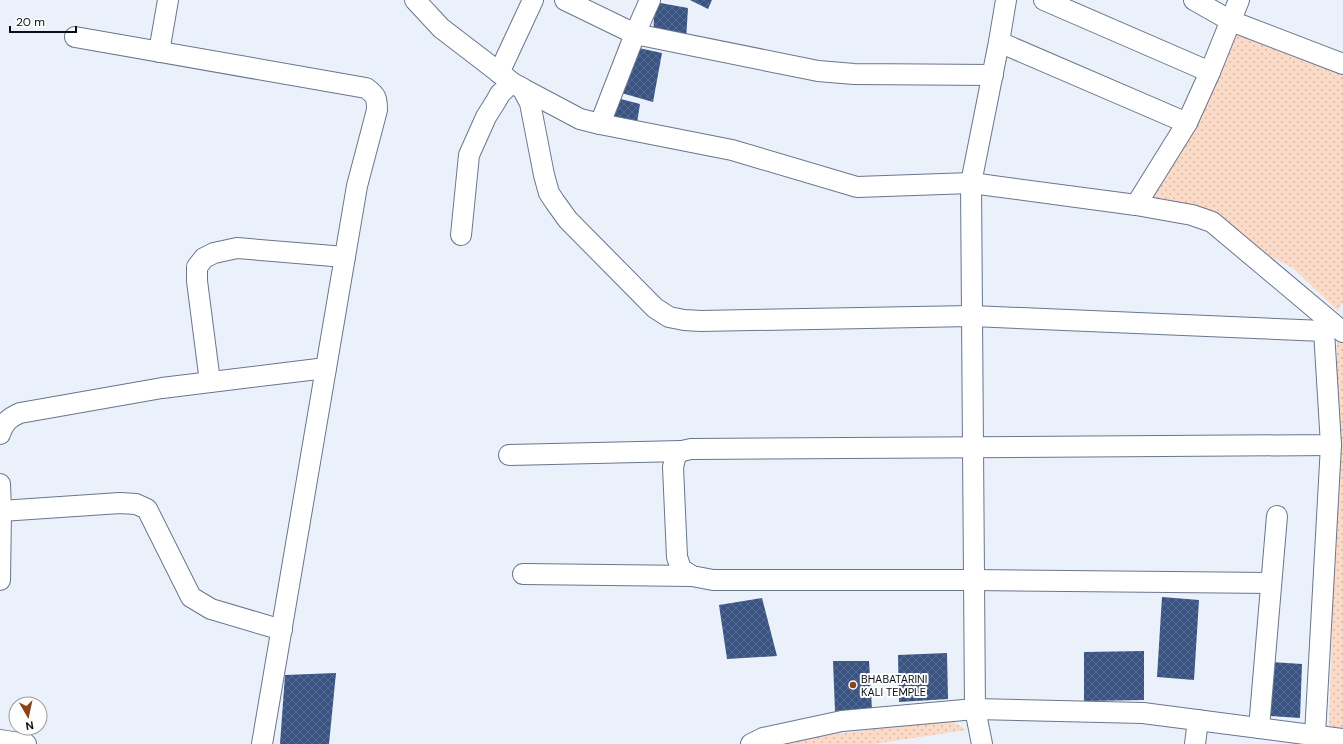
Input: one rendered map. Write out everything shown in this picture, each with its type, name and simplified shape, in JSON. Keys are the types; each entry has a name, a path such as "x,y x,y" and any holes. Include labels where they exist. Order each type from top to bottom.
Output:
{"street":[{"path":"159,52 168,0"},
{"path":"416,0 441,28 506,79 522,88 530,103 549,193 568,220 655,308 669,317 701,321 972,316 1337,327"},
{"path":"506,79 533,0"},
{"path":"565,0 635,34 818,71 854,74 993,75"},
{"path":"600,124 650,0"},
{"path":"982,744 975,709 971,183 993,75 1006,0"},
{"path":"1044,0 1210,72"},
{"path":"1194,0 1231,21 1343,64"},
{"path":"1136,205 1187,123 1210,72 1239,0"},
{"path":"74,37 366,88 372,92 377,100 377,110 357,186 262,744"},
{"path":"999,42 1187,123"},
{"path":"506,79 580,119 732,150 857,187 971,183 1136,205 1192,215 1212,222 1337,327"},
{"path":"461,235 469,155 486,117 500,94 510,84 506,79"},
{"path":"210,382 197,280 197,267 204,258 214,253 237,248 345,257"},
{"path":"1315,735 1337,327"},
{"path":"0,434 3,424 20,412 162,388 326,368"},
{"path":"692,576 681,569 677,557 673,467 676,455 691,448 1331,445"},
{"path":"509,455 682,451"},
{"path":"0,484 0,580"},
{"path":"1,511 120,503 136,504 147,509 191,597 211,609 282,630"},
{"path":"1259,728 1277,516"},
{"path":"523,574 692,576 713,580 974,580 1272,584"},
{"path":"751,744 763,738 842,721 975,709 1143,713 1343,739"},
{"path":"1195,744 1198,720"},
{"path":"0,740 26,744"}],"shaded area":[{"path":"1231,21 1343,52 1343,302 1338,311 1293,268 1233,237 1151,203 1195,84"},
{"path":"1337,339 1343,343 1343,732 1329,730 1335,529"},
{"path":"948,719 967,730 873,744 772,744 772,743"}],"building":[{"path":"690,0 712,0 708,9"},
{"path":"655,2 688,8 686,40 653,35"},
{"path":"634,47 662,53 653,102 618,92"},
{"path":"613,97 640,104 636,129 606,122"},
{"path":"1162,597 1199,600 1194,680 1157,677"},
{"path":"762,598 777,656 727,659 719,605"},
{"path":"1144,651 1144,700 1084,701 1084,652"},
{"path":"947,653 948,699 899,702 898,655"},
{"name":"BHABATARINI KALI TEMPLE","path":"833,661 869,661 872,709 835,711"},
{"path":"1271,662 1302,664 1300,718 1269,716"},
{"path":"336,673 329,744 280,744 285,675"}],"place":[{"name":"BHABATARINI KALI TEMPLE","path":"853,685"}]}
